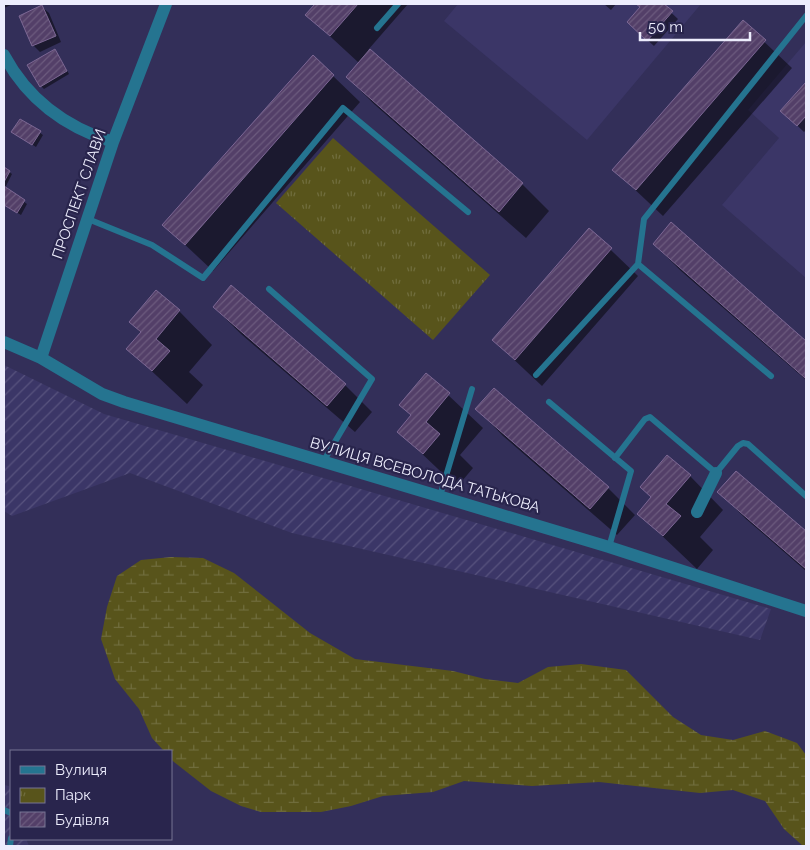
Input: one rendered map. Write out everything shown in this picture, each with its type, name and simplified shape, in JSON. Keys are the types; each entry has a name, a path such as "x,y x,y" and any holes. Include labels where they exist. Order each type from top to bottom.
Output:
{"street":[{"name":"ПРОСПЕКТ СЛАВИ","path":"41,358 113,142 166,4"},
{"path":"4,54 24,86 55,115 73,127 113,142"},
{"path":"4,342 41,358"},
{"name":"ВУЛИЦЯ ВСЕВОЛОДА ТАТЬКОВА","path":"41,358 102,394 124,402 609,547 806,611"},
{"path":"697,512 716,473"}],"lane":[{"path":"377,28 398,4"},
{"path":"536,375 638,264 644,219 806,16"},
{"path":"88,219 152,245 204,278 343,108 468,212"},
{"path":"638,264 771,376"},
{"path":"269,289 372,379 323,462"},
{"path":"440,496 472,389"},
{"path":"549,402 631,471 609,547"},
{"path":"615,458 644,419 650,418 716,473 738,446 743,443 748,444 806,496"}],"shaded area":[{"path":"458,4 701,4 587,140 444,21"},
{"path":"806,42 806,278 722,205 779,138 748,110"},
{"path":"4,365 104,414 771,609 760,640 292,533 130,473 12,516 4,511"},
{"path":"4,785 9,786 10,789 10,840 26,840 29,846 4,846"}],"green space":[{"path":"333,138 490,275 433,340 276,203"},
{"path":"171,557 203,558 234,573 310,633 355,659 453,671 485,679 518,683 548,667 581,664 626,670 673,717 701,735 733,740 765,731 797,743 806,755 806,846 803,846 784,829 765,801 733,790 700,793 599,782 532,786 464,781 433,792 383,796 351,806 321,812 261,812 241,806 211,791 172,760 172,750 163,750 152,738 139,709 115,679 101,639 107,607 117,576 141,560"}],"building":[{"path":"315,4 358,4 330,36 305,15"},
{"path":"636,4 664,4 673,11 647,41 627,22 640,7"},
{"path":"42,5 56,36 32,46 19,16"},
{"path":"743,20 766,40 636,190 612,170"},
{"path":"55,49 67,71 40,87 27,65"},
{"path":"370,49 523,183 499,212 346,77"},
{"path":"313,55 334,75 185,245 162,225"},
{"path":"806,82 806,116 797,126 780,111"},
{"path":"20,119 41,131 32,145 11,132"},
{"path":"4,167 10,171 4,182"},
{"path":"4,186 25,200 17,213 4,205"},
{"path":"671,222 806,341 805,378 653,244"},
{"path":"589,228 612,248 515,360 492,340"},
{"path":"231,285 346,384 327,406 213,307"},
{"path":"156,290 180,310 156,339 170,351 152,371 126,349 141,332 129,322"},
{"path":"426,373 450,393 426,422 440,434 423,454 397,432 411,415 399,405"},
{"path":"494,388 609,487 590,509 475,409"},
{"path":"667,455 691,475 666,504 681,516 663,536 637,514 651,497 640,487"},
{"path":"736,471 806,531 806,569 717,492"}]}
